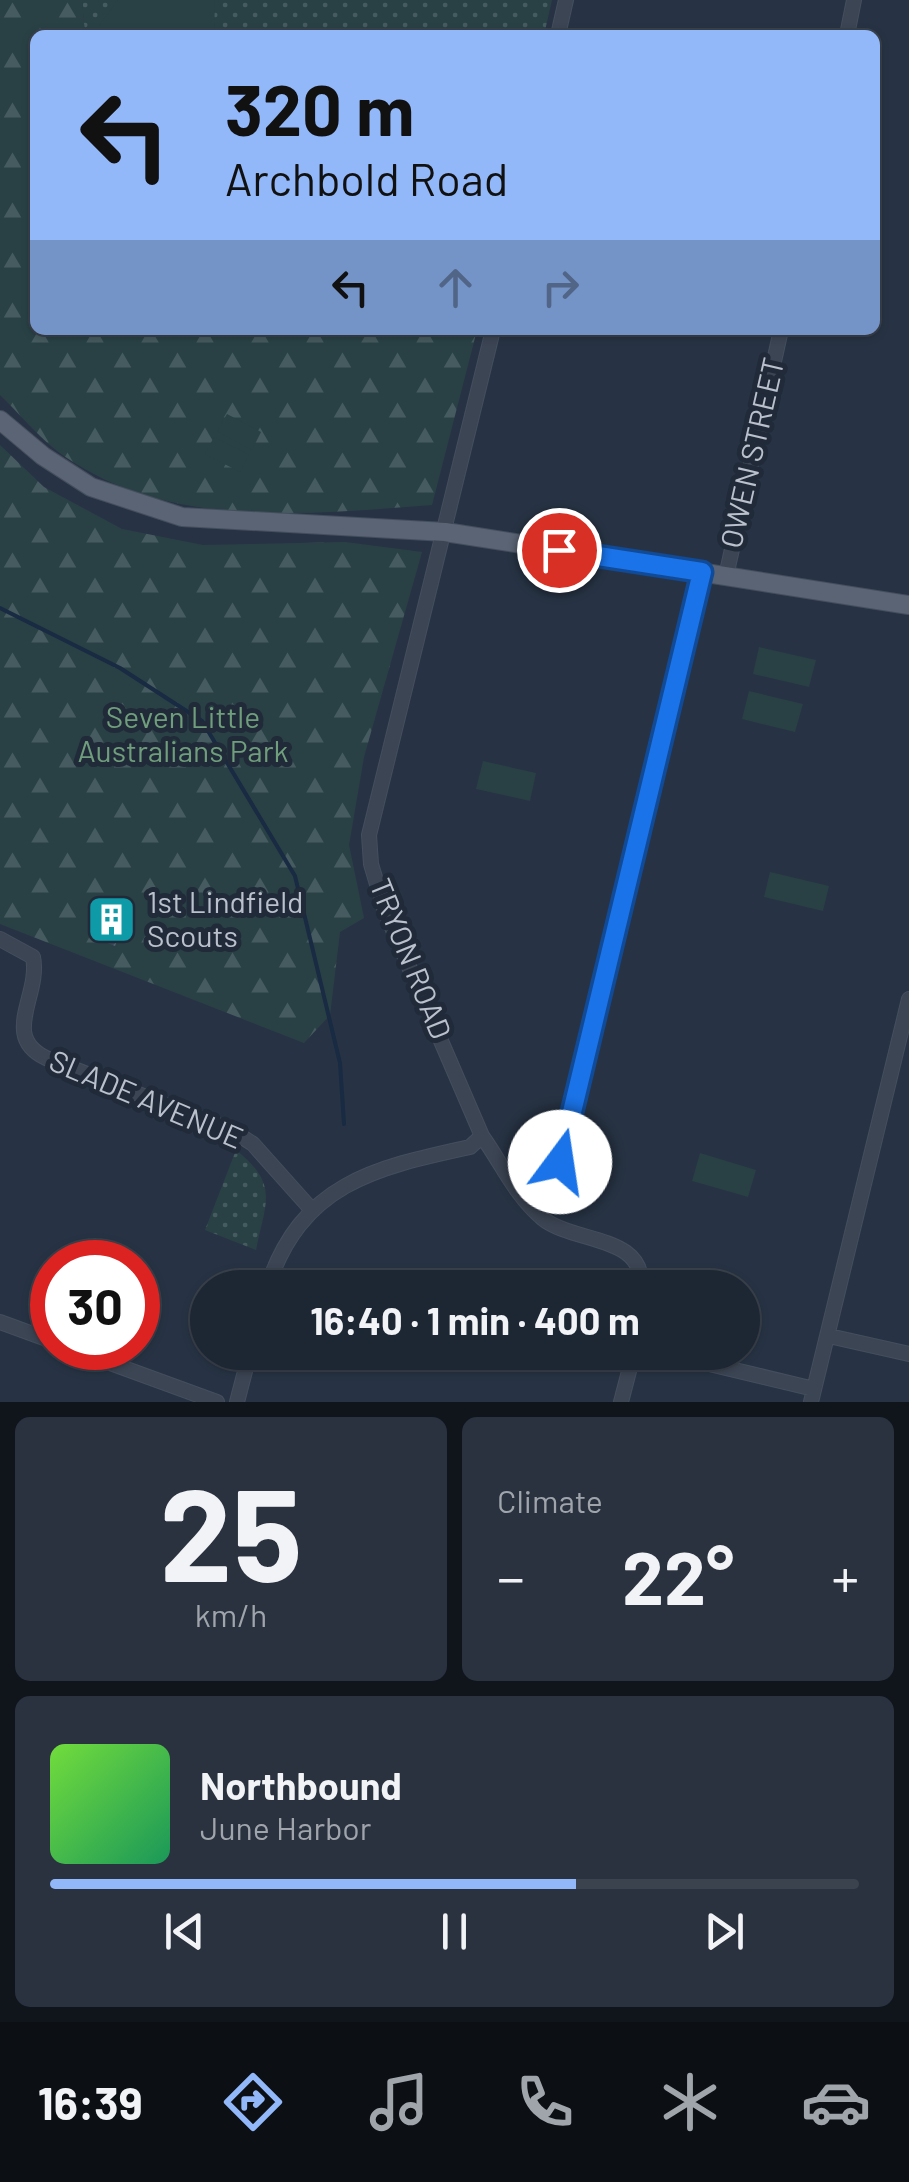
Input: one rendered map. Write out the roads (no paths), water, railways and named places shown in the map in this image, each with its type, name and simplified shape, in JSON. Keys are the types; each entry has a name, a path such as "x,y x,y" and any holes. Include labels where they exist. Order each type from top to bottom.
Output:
{"main road":[{"path":"0,420 67,473 148,509 222,522 358,525 445,532 909,605"}],"street":[{"path":"559,30 566,0"},
{"path":"847,30 854,0"},
{"name":"TRYON ROAD","path":"492,335 371,820 369,850 385,911 482,1136 528,1204 566,1234 626,1250 641,1270"},
{"name":"OWEN STREET","path":"726,576 780,335"},
{"name":"OWEN STREET","path":"528,1204 560,1162 702,572"},
{"name":"SLADE AVENUE","path":"0,939 33,957 34,982 20,1028 26,1046 233,1131 254,1144 311,1210"},
{"path":"723,1370 813,1395 909,999"},
{"path":"273,1270 311,1210 373,1170 470,1146 482,1136"},
{"path":"0,1322 30,1333"},
{"path":"828,1336 909,1354"},
{"path":"129,1370 217,1402"},
{"path":"237,1402 245,1370"},
{"path":"621,1402 629,1370"}],"waterway":[{"path":"0,608 120,668 202,721 295,876 340,1063 344,1124"}],"place":[{"name":"1st Lindfield Scouts","path":"112,920"}],"park label":[{"name":"Seven Little Australians Park","path":"183,735"}]}
